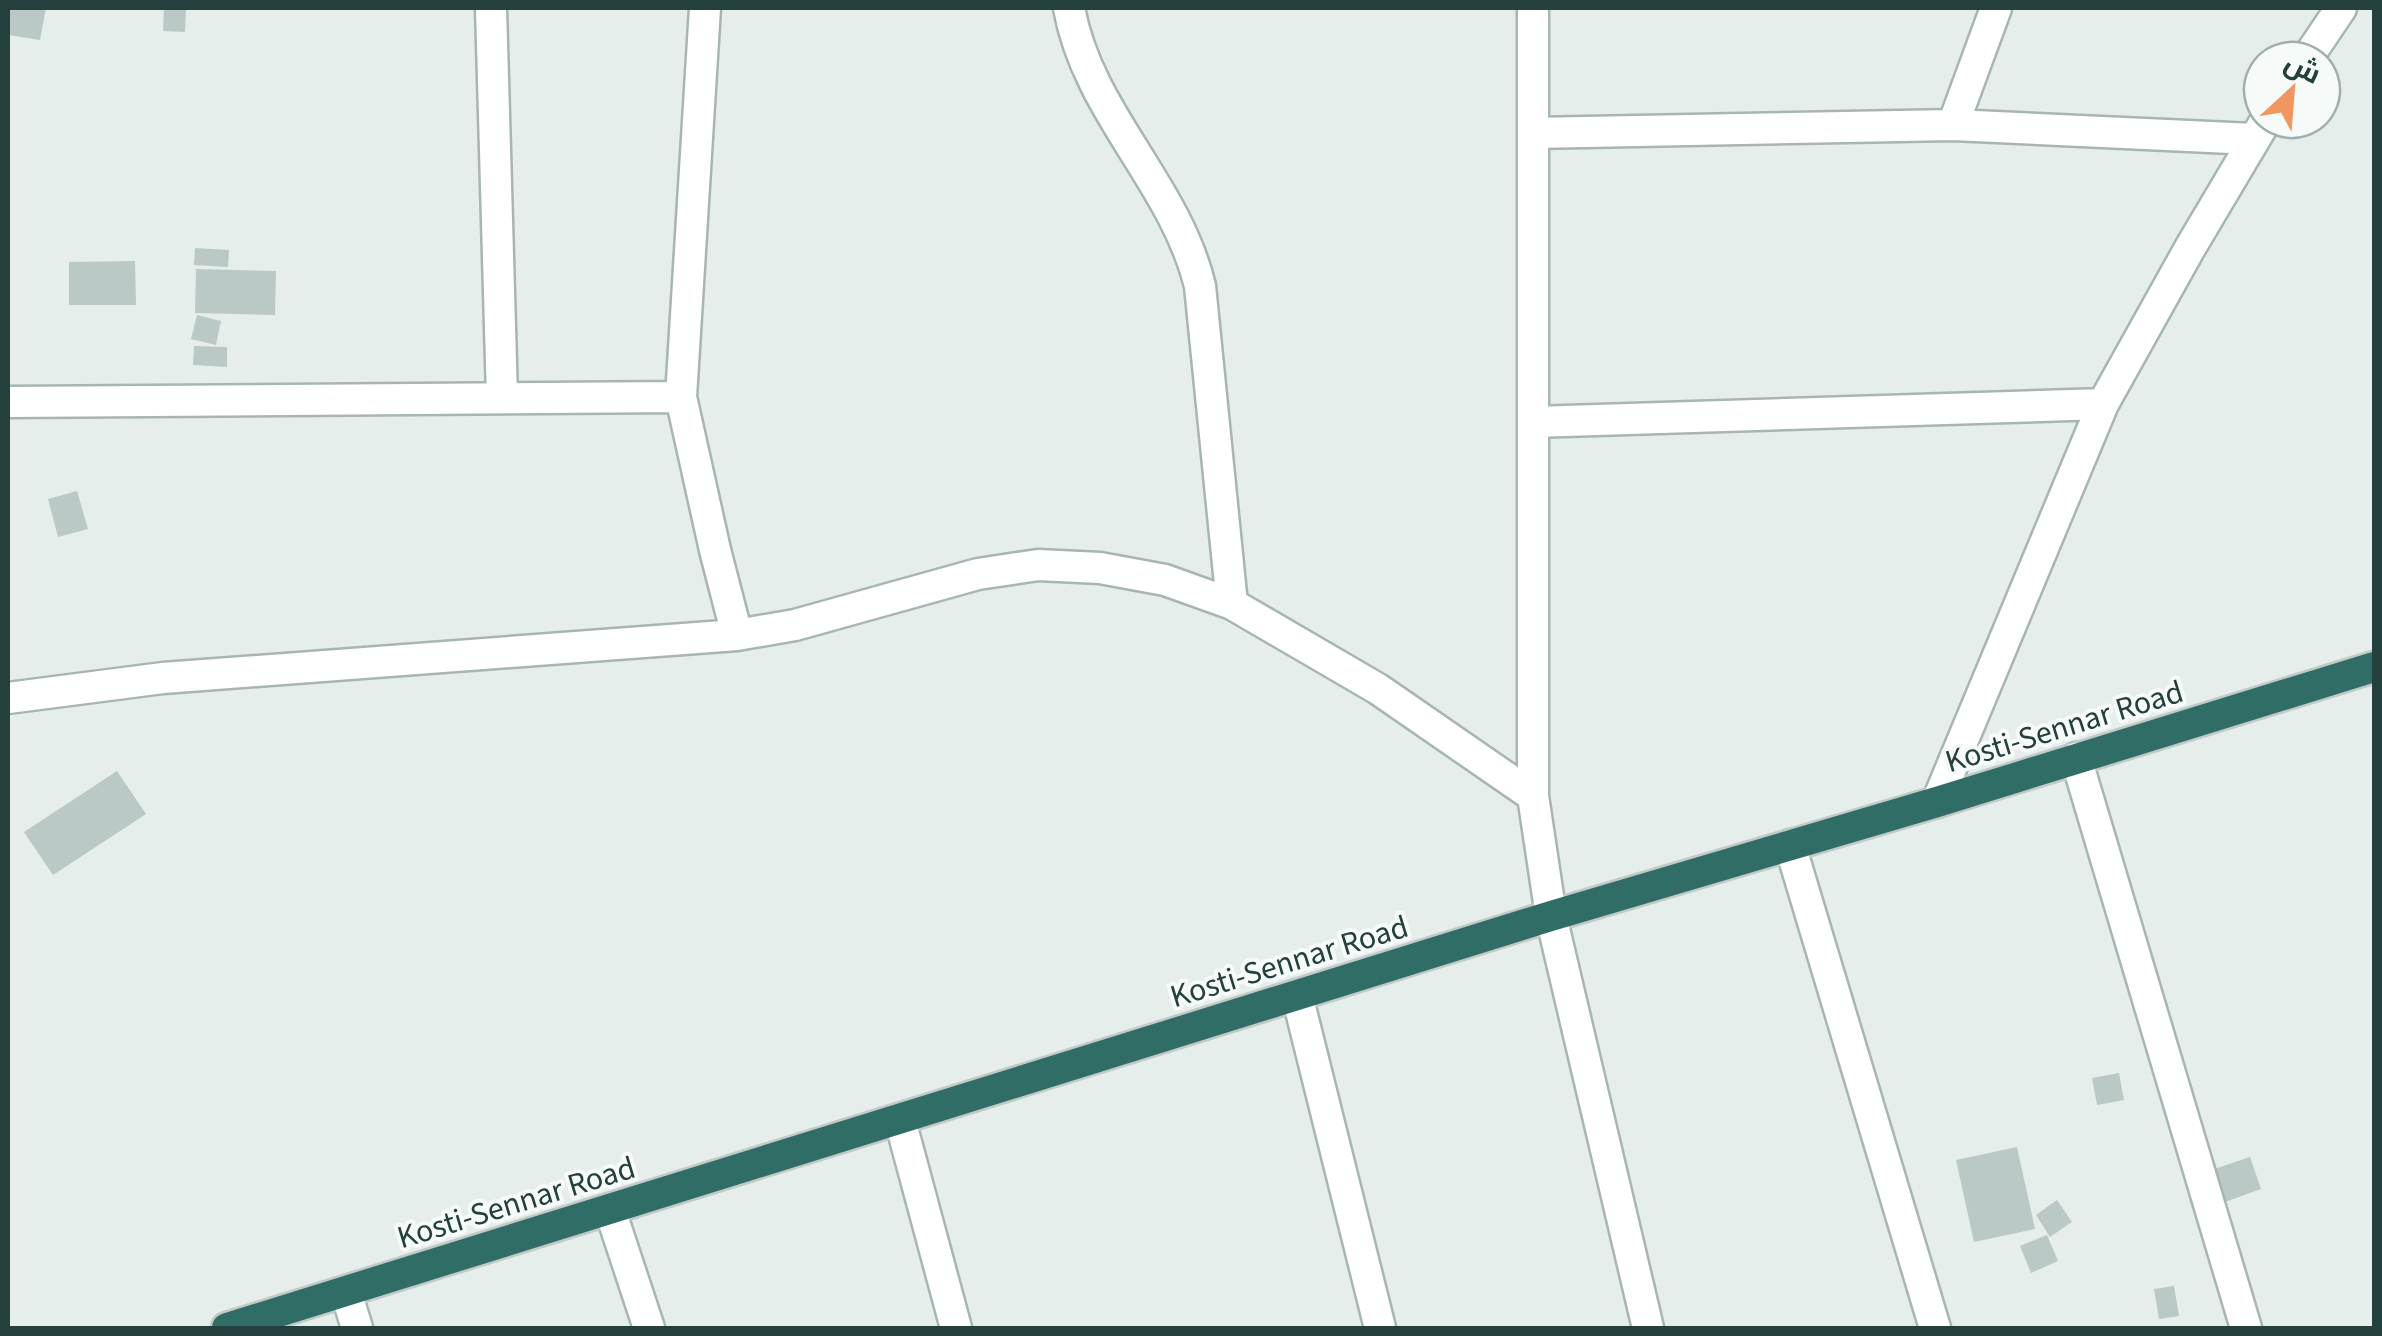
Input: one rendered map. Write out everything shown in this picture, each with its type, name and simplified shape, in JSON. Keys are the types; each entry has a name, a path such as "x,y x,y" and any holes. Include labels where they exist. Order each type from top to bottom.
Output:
{"highway":[{"name":"Kosti-Sennar Road","path":"227,1328 1551,916 2374,667"}],"street":[{"path":"491,8 502,398"},
{"path":"705,8 681,397 714,550 737,634"},
{"path":"1069,8 1074,36 1099,94 1164,199 1193,257 1200,286 1232,604"},
{"path":"1534,8 1533,796 1551,916 1648,1328"},
{"path":"1953,125 1996,8"},
{"path":"2320,40 2342,8"},
{"path":"1533,133 1953,125 2242,130"},
{"path":"1937,802 2103,404 2254,140"},
{"path":"8,402 681,397"},
{"path":"1533,422 2103,404"},
{"path":"8,698 163,678 737,634 795,625 978,574 1038,565 1100,568 1165,580 1232,604 1378,689 1533,796"},
{"path":"2076,758 2246,1328"},
{"path":"1790,845 1935,1328"},
{"path":"1297,995 1380,1328"},
{"path":"900,1120 956,1328"},
{"path":"610,1210 649,1328"},
{"path":"346,1292 357,1328"}],"building":[{"path":"8,8 46,8 40,40 8,35"},
{"path":"164,8 186,8 185,32 163,31"},
{"path":"195,248 229,250 228,267 194,265"},
{"path":"135,261 136,305 69,305 69,262"},
{"path":"196,269 276,271 275,315 195,313"},
{"path":"197,315 221,321 216,345 191,339"},
{"path":"194,346 227,347 227,367 193,365"},
{"path":"77,491 88,529 58,537 48,499"},
{"path":"117,771 146,814 53,875 24,832"},
{"path":"2119,1073 2124,1100 2097,1105 2092,1078"},
{"path":"2017,1147 2035,1229 1974,1242 1956,1160"},
{"path":"2250,1157 2261,1189 2211,1207 2199,1174"},
{"path":"2057,1200 2072,1222 2050,1237 2036,1215"},
{"path":"2047,1235 2058,1261 2031,1273 2020,1246"},
{"path":"2174,1286 2179,1316 2159,1319 2154,1289"}]}
